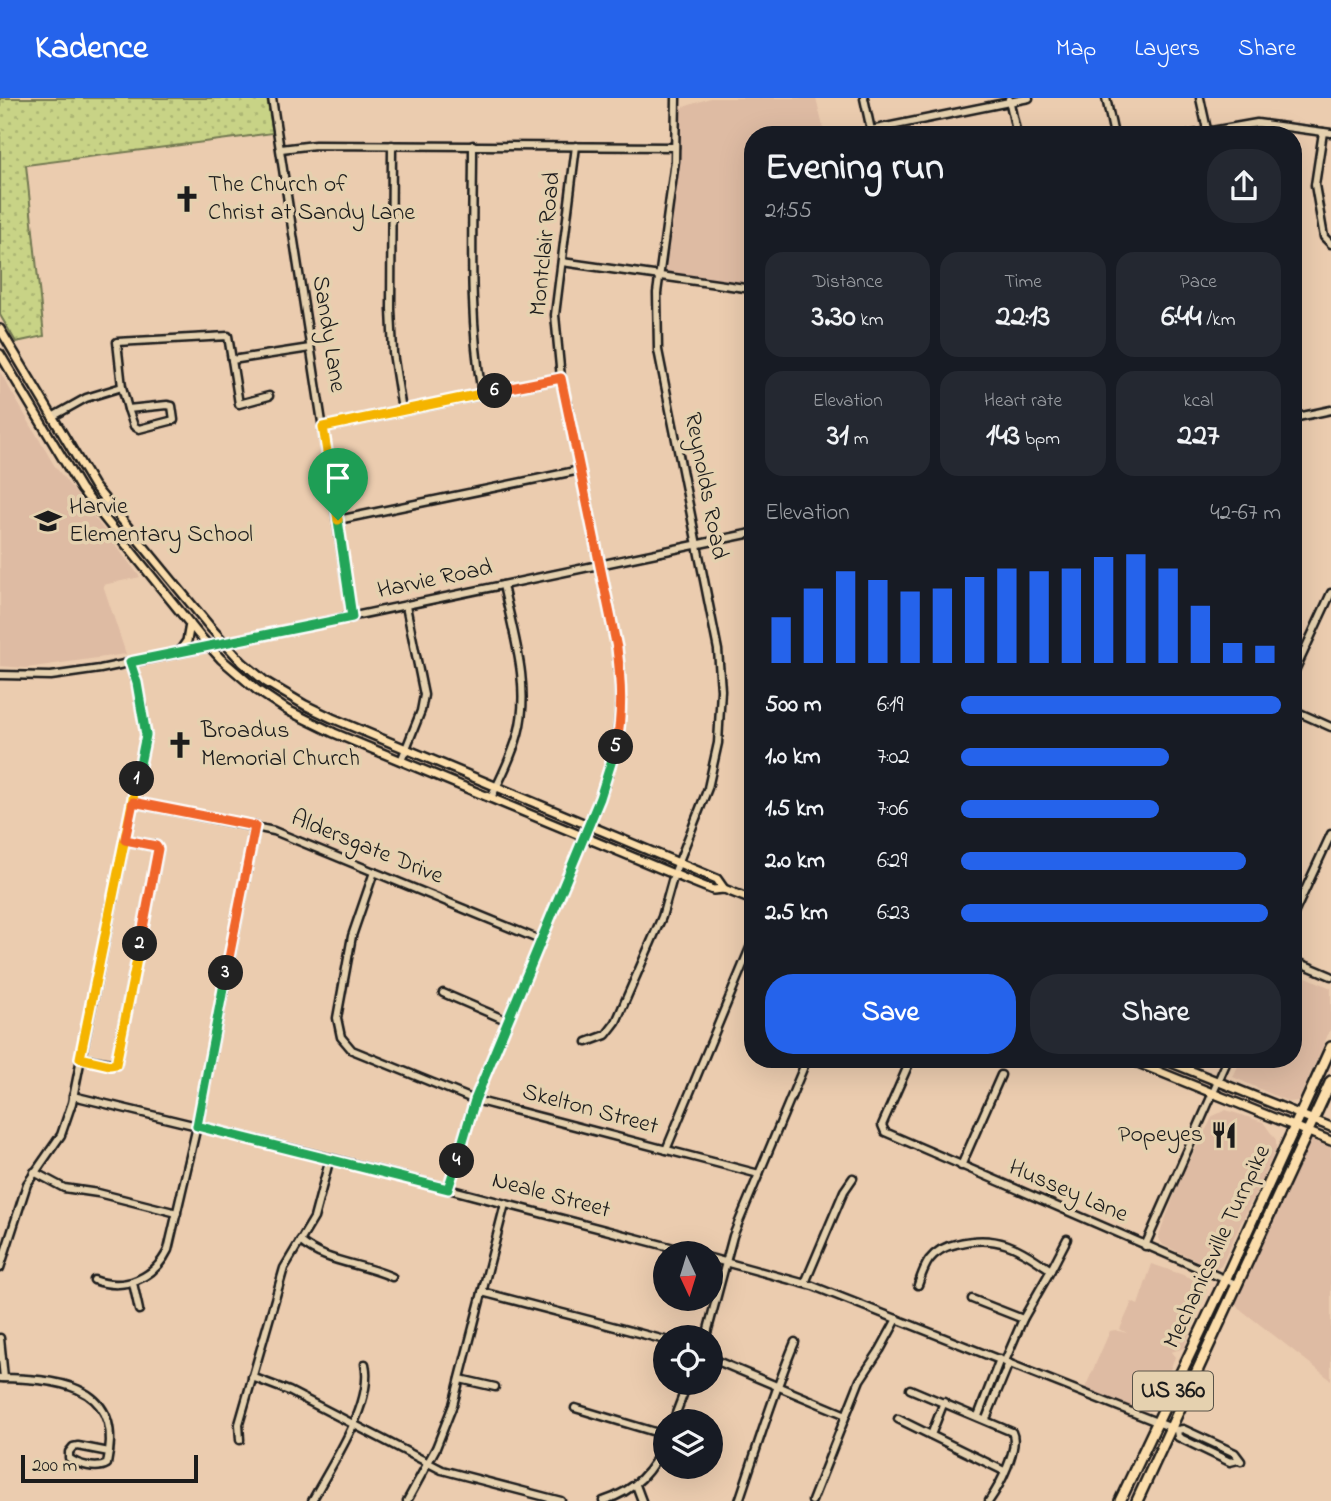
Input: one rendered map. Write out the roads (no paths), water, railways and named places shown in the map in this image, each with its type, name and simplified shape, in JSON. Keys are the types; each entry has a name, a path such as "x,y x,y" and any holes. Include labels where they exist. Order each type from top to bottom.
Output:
{"highway":[{"name":"Mechanicsville Turnpike","path":"1120,1501 1331,1047"},
{"name":"Mechanicsville Turnpike","path":"1137,1501 1174,1429 1331,1081"}],"main road":[{"path":"0,329 106,501 224,642 266,682 331,718 717,879 724,889"},
{"path":"0,355 81,489 190,623 240,676 288,710 334,733 713,890 724,889 744,897"},
{"path":"180,651 189,637 190,623"},
{"path":"1150,1068 1331,1141"},
{"path":"1185,1068 1331,1127"}],"street":[{"name":"Sandy Lane","path":"272,98 352,617"},
{"name":"Reynolds Road","path":"587,1042 606,1035 617,1022 662,917 674,874 708,788 718,743 721,690 718,650 658,350 657,293 675,147 676,98"},
{"path":"864,98 870,126"},
{"path":"901,126 1010,100 1029,98"},
{"path":"1106,98 1112,126"},
{"path":"1200,98 1206,126"},
{"path":"1010,100 1015,126"},
{"path":"1238,126 1256,122 1284,126"},
{"path":"1302,128 1327,132 1315,185 1325,237 1331,244"},
{"path":"281,149 315,145 675,147"},
{"path":"392,145 391,309 393,353 402,411"},
{"path":"473,145 472,315 474,350 482,394"},
{"name":"Montclair Road","path":"448,1189 475,1100 613,762 620,726 622,687 617,648 561,378 555,315 576,146"},
{"path":"562,262 744,288"},
{"path":"128,409 171,405 175,418 136,429 128,409 122,387 117,342 228,336 239,404 269,396"},
{"path":"232,360 310,348"},
{"path":"323,427 561,378"},
{"path":"52,417 86,398 122,387"},
{"path":"1302,416 1331,410"},
{"path":"338,520 580,470"},
{"name":"Harvie Road","path":"0,675 51,676 130,662 744,535"},
{"path":"491,798 518,734 523,703 521,671 503,585"},
{"path":"1302,656 1331,593"},
{"path":"401,761 421,711 424,695 406,606"},
{"path":"0,1268 22,1195 34,1172 61,1135 73,1096 146,735 137,683 130,662"},
{"path":"1302,714 1331,727"},
{"name":"Aldersgate Drive","path":"133,802 255,826 286,835 540,940"},
{"path":"94,1280 107,1285 133,1283 163,1260 197,1126 255,826"},
{"path":"1302,897 1331,834"},
{"path":"80,1058 116,1064 158,851 156,846 125,840"},
{"name":"Skelton Street","path":"374,872 356,921 337,1018 341,1037 352,1049 475,1100 759,1174"},
{"path":"666,1150 744,962"},
{"path":"1302,964 1331,976"},
{"path":"443,993 508,1021"},
{"path":"710,1325 733,1236 803,1068"},
{"name":"Hussey Lane","path":"907,1068 882,1125 884,1132 1238,1285"},
{"path":"1145,1246 1224,1068"},
{"path":"961,1166 1001,1075"},
{"name":"Neale Street","path":"73,1096 330,1158 653,1243"},
{"path":"240,1440 239,1424 284,1268 314,1218 330,1158"},
{"path":"34,1172 64,1188 98,1193 177,1213"},
{"path":"805,1283 844,1191 853,1178"},
{"path":"407,1501 443,1430 460,1379 505,1204"},
{"path":"978,1416 1024,1319 1067,1239"},
{"path":"918,1285 929,1260 936,1253 944,1247 973,1240 1003,1242 1052,1270"},
{"path":"300,1241 318,1254 392,1277"},
{"path":"723,1261 805,1283 1159,1422 1174,1429 1178,1437 1230,1462 1239,1460"},
{"path":"133,1283 139,1310"},
{"path":"482,1292 653,1337"},
{"path":"972,1299 1024,1319"},
{"path":"812,1501 860,1380 897,1319"},
{"path":"0,1338 2,1378 54,1383 79,1390 99,1402 109,1419 111,1436 109,1452 107,1464 102,1467 77,1463 69,1456 70,1450 78,1446 109,1452"},
{"path":"739,1501 776,1387 795,1342"},
{"path":"986,1419 1005,1361"},
{"path":"312,1501 360,1411 368,1383 365,1364"},
{"path":"723,1364 846,1415"},
{"path":"253,1377 289,1391 453,1473 561,1501"},
{"path":"460,1379 495,1387"},
{"path":"910,1389 1004,1427 1014,1437 1014,1450 989,1501"},
{"path":"931,1435 944,1402"},
{"path":"575,1408 653,1431"},
{"path":"898,1419 1004,1471"},
{"path":"603,1501 636,1485 653,1466"},
{"path":"636,1485 642,1501"}],"place":[{"name":"The Church of Christ at Sandy Lane","path":"187,199"},
{"name":"Harvie Elementary School","path":"48,521"},
{"name":"Broadus Memorial Church","path":"180,745"},
{"name":"Popeyes","path":"1224,1135"}]}
